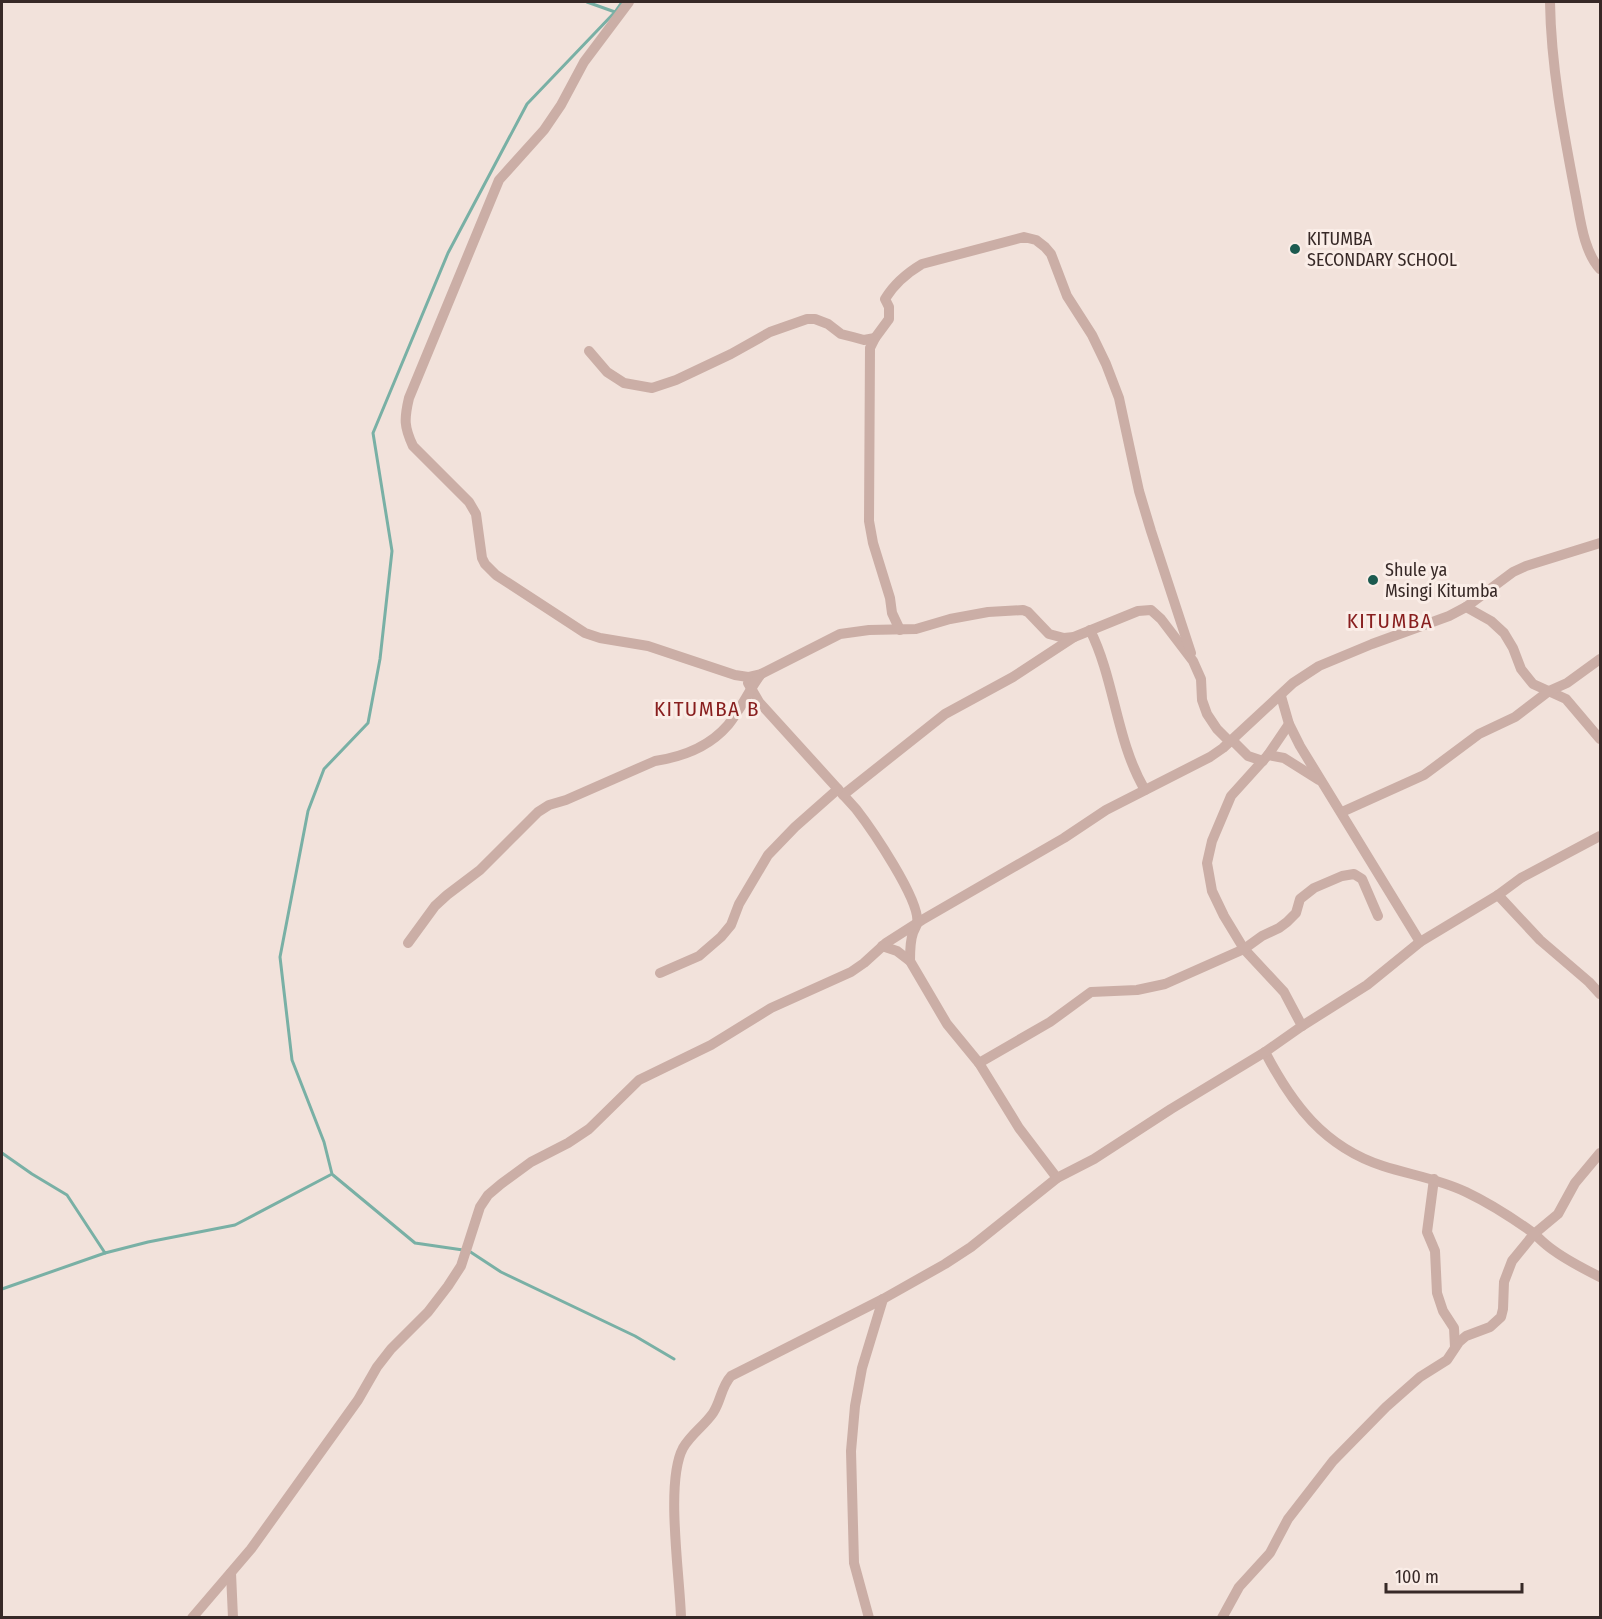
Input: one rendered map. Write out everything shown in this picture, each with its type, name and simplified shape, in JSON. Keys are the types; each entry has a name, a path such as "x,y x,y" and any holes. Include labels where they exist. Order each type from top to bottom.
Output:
{"street":[{"path":"628,2 584,62 561,105 544,130 499,180 409,398 405,427 413,446 469,502 476,514 482,558 485,564 496,575 585,633 600,638 648,646 741,677 761,674 840,634 869,630 916,629 950,619 988,612 1023,610 1029,612 1049,634 1064,638 1074,637"},
{"path":"1550,2 1554,59 1566,143 1587,243 1600,269"},
{"path":"900,630 892,613 869,521 870,348 890,318 889,307 885,299 892,288 922,264 1024,237 1036,240 1051,254 1067,296 1092,335 1119,398 1139,491 1193,662 1201,679 1202,700 1208,714 1217,729 1248,756 1290,761 1325,784"},
{"path":"589,351 607,372 624,383 652,388 676,380 731,354 770,332 807,320 815,319 828,324 841,334 864,340 875,338"},
{"path":"192,1617 251,1549 358,1400 377,1367 391,1349 428,1312 448,1286 461,1266 480,1207 488,1195 516,1172 589,1129 639,1080 711,1045 771,1008 851,972 882,946 917,923 1064,838 1106,810 1210,757 1231,741 1293,683 1326,663 1366,646 1433,623 1466,607 1513,572 1600,543"},
{"path":"1466,607 1491,621 1504,633 1527,678 1533,684 1566,699 1600,739"},
{"path":"660,973 699,956 721,937 732,925 739,904 768,855 795,827 945,714 1013,677 1074,637 1138,611 1151,610 1161,619 1193,662"},
{"path":"1090,630 1102,659 1133,768 1145,790"},
{"path":"1342,812 1424,775 1479,734 1515,717 1549,691 1567,683 1600,659"},
{"path":"408,943 435,906 480,870 538,812 549,804 566,800 655,761 670,759 707,743 729,723 761,674"},
{"path":"741,677 759,702 869,826 904,884 917,923 911,939 910,961"},
{"path":"1281,696 1289,724 1420,942"},
{"path":"1289,724 1266,758 1241,784 1227,803 1212,841 1207,863 1209,882 1215,897 1244,949 1284,992 1302,1026"},
{"path":"681,1617 675,1510 677,1469 682,1450 713,1414 725,1382 730,1376 883,1299 971,1247 1057,1178 1094,1160 1171,1109 1265,1052 1367,985 1420,942 1498,895 1537,868 1600,836"},
{"path":"979,1064 1050,1022 1091,992 1137,990 1165,984 1244,949 1287,922 1296,913 1303,896 1322,884 1354,874 1362,879 1378,916"},
{"path":"1498,895 1540,940 1600,994"},
{"path":"882,946 897,951 910,961 947,1024 979,1064 1019,1128 1057,1178"},
{"path":"1265,1052 1292,1100 1313,1124 1349,1150 1384,1167 1434,1179 1466,1192 1513,1219 1552,1249 1600,1277"},
{"path":"1222,1617 1239,1587 1270,1553 1288,1519 1333,1461 1386,1407 1420,1377 1447,1360 1466,1336 1490,1327 1501,1317 1504,1282 1512,1261 1534,1234 1558,1214 1575,1183 1600,1152"},
{"path":"1434,1179 1427,1232 1435,1251 1437,1293 1445,1315 1454,1328 1455,1347"},
{"path":"869,1617 854,1563 851,1451 855,1406 862,1368 883,1299"},
{"path":"231,1573 233,1617"}],"waterway":[{"path":"587,2 615,12"},
{"path":"2,1153 67,1195 105,1253 235,1225 332,1174 324,1142 292,1060 280,957 308,811 324,769 368,723 380,659 392,551 373,433 448,253 527,104 622,2"},
{"path":"333,1175 415,1243 463,1250"},
{"path":"469,1251 501,1272 635,1336 674,1359"},
{"path":"2,1289 105,1253"}],"place":[{"name":"KITUMBA SECONDARY SCHOOL","path":"1295,249"},
{"name":"Shule ya Msingi Kitumba","path":"1373,580"}],"district":[{"name":"KITUMBA","path":"1390,621"},
{"name":"KITUMBA B","path":"707,709"}]}
